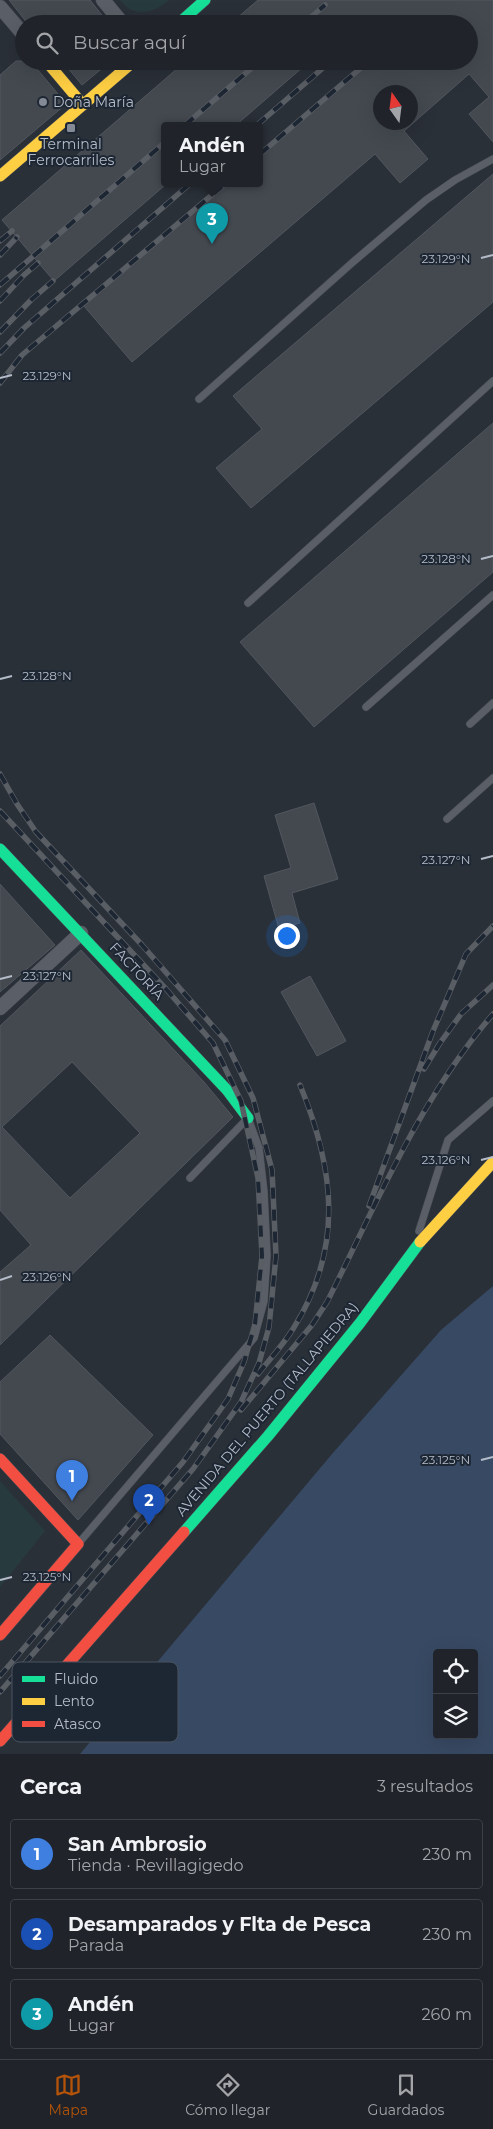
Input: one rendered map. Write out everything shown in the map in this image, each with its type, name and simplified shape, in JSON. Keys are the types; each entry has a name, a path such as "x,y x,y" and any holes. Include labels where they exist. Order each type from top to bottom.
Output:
{"street":[{"path":"103,0 116,15"},
{"path":"188,15 205,0"},
{"path":"0,7 15,24"},
{"path":"54,70 83,105"},
{"path":"0,176 124,70"},
{"name":"FACTORÍA","path":"0,849 227,1090 248,1118"},
{"path":"0,1008 81,933"},
{"name":"AVENIDA DEL PUERTO (TALLAPIEDRA)","path":"69,1662 268,1436 360,1323 414,1250 448,1209 493,1162"},
{"path":"0,1459 78,1544 0,1635"},
{"name":"AVENIDA DEL PUERTO (TALLAPIEDRA)","path":"0,1741 12,1727"}],"lane":[{"path":"199,399 353,262 426,200 455,180 493,159"},
{"path":"248,603 493,381"},
{"path":"366,707 493,595"},
{"path":"470,724 493,703"},
{"path":"446,819 493,778"},
{"path":"414,1250 428,1199 448,1140 493,1101"},
{"path":"78,1544 254,1338 264,1301 267,1255 264,1192 259,1148 248,1118 190,1178"}],"green space":[{"path":"120,0 169,0 151,11 138,12 131,10"},
{"path":"0,1481 45,1531 0,1587"}],"water":[{"path":"493,1286 493,1754 80,1754 90,1742 178,1742 178,1662 157,1662 332,1454 441,1330"}],"building":[{"path":"9,0 90,0 102,15 21,15"},
{"path":"258,0 493,0 493,142 469,114 489,97 469,74 418,119 418,85 373,85 373,130 405,130 404,131 428,159 400,183 375,154 132,362 83,305 221,187 263,187 263,151 358,70 478,70 478,15 240,15"},
{"path":"15,62 15,70 38,70 64,101 65,105 0,160 0,75"},
{"path":"70,70 100,70 82,85"},
{"path":"176,70 300,70 239,122 161,122 161,187 163,187 54,281 2,220"},
{"path":"493,174 493,302 251,508 216,468 262,429 233,396"},
{"path":"493,423 493,572 314,727 240,642"},
{"path":"314,803 338,879 292,893 300,923 279,929 264,876 291,868 275,815"},
{"path":"0,884 55,945 0,992"},
{"path":"81,950 204,1082 233,1117 0,1345 0,1272 31,1245 0,1210 0,1026","holes":["72,1062 140,1133 70,1198 2,1127"]},
{"path":"310,976 346,1041 317,1056 281,992"},
{"path":"50,1335 153,1435 78,1520 0,1434 0,1382"}],"railway":[{"path":"313,15 325,5"},
{"path":"189,122 249,70"},
{"path":"260,122 321,70"},
{"path":"263,151 358,70"},
{"path":"0,285 161,146"},
{"path":"0,353 24,328 186,187"},
{"path":"0,383 22,355 221,187"},
{"path":"0,241 12,231"},
{"path":"0,255 17,237"},
{"path":"0,301 38,263"},
{"path":"0,332 32,299 53,281"},
{"path":"0,774 36,832 142,945 225,1040 253,1098 272,1170 276,1256 269,1327 259,1363 241,1402 193,1469 26,1662"},
{"path":"0,811 166,989 213,1043 241,1101 258,1178 262,1256 255,1324 244,1362 228,1399 183,1462 0,1676"},
{"path":"369,1206 433,1031 466,954 493,926"},
{"path":"424,1069 461,1014 493,985"},
{"path":"241,1410 312,1325 327,1302 401,1152 443,1081 467,1046 493,1014"},
{"path":"258,1374 289,1335 309,1299 321,1269 327,1239 329,1208 327,1178 321,1148 300,1085"},
{"path":"0,1692 12,1678"}],"traffic: fast":[{"path":"188,15 205,0"},
{"path":"0,849 227,1090 248,1118"},
{"path":"184,1532 268,1436 360,1323 420,1242"}],"traffic: slow":[{"path":"54,70 83,105"},
{"path":"0,176 124,70"},
{"path":"420,1242 493,1162"}],"traffic: jam":[{"path":"0,1459 78,1544 0,1635"},
{"path":"70,1662 184,1532"},
{"path":"0,1741 12,1727"}],"place":[{"name":"Doña María","path":"43,102"},
{"name":"Terminal Ferrocarriles","path":"71,128"},
{"name":"Andén","path":"212,244"},
{"name":"San Ambrosio","path":"72,1501"},
{"name":"Desamparados y Flta de Pesca","path":"149,1525"}]}
